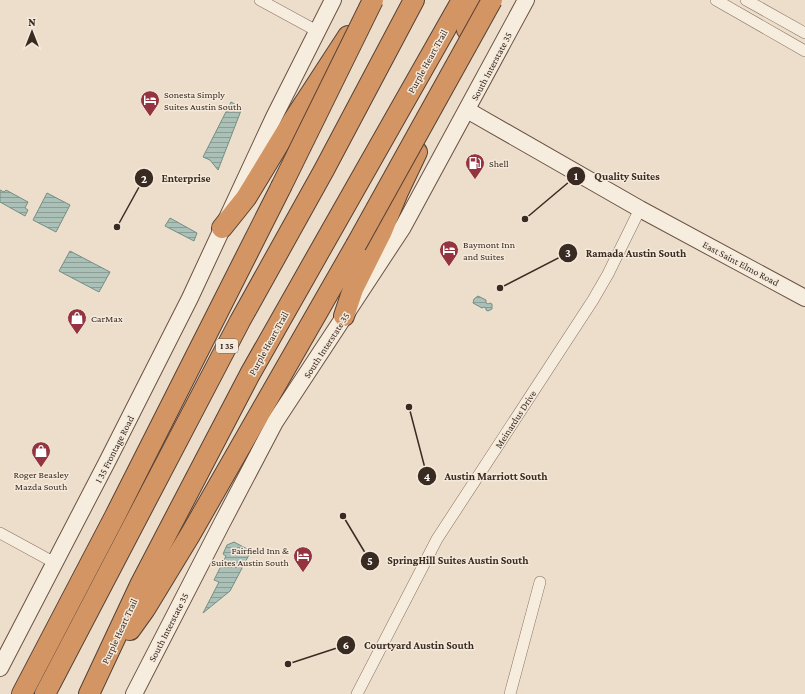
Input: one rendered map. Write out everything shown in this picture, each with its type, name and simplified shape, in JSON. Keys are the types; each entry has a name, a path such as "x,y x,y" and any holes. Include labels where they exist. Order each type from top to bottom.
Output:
{"highway":[{"path":"22,694 115,516 281,187 373,0"},
{"path":"222,228 246,198 294,119 373,0"},
{"name":"I 35","path":"45,694 240,321 324,170 414,0"},
{"name":"Purple Heart Trail","path":"92,689 141,583 250,374 462,0"},
{"path":"344,316 353,289 382,231 398,192 425,135 480,0"},
{"path":"92,689 190,535 356,244 492,0"}],"main road":[{"path":"222,228 274,117 333,0"},
{"name":"South Interstate 35","path":"134,694 275,422 403,227 526,0"},
{"name":"East Saint Elmo Road","path":"467,110 640,209 805,298"},
{"name":"I 35 Frontage Road","path":"0,668 107,462 186,304 222,228"}],"street":[{"path":"260,0 317,31"},
{"path":"716,0 805,51"},
{"path":"746,0 803,28 793,44"},
{"name":"Meinardus Drive","path":"357,694 437,539 593,300 608,274 640,209"},
{"path":"0,533 55,563"},
{"path":"510,694 540,582"}],"shaded area":[{"path":"231,102 242,108 218,170 210,160 203,157"},
{"path":"0,190 4,192 6,190 28,202 25,208 28,210 25,216 0,202"},
{"path":"47,193 70,205 56,232 33,220"},
{"path":"170,218 197,233 194,241 165,226"},
{"path":"70,251 110,272 99,292 59,271"},
{"path":"478,296 486,300 486,303 492,304 492,309 488,311 486,308 482,308 473,303 474,299"},
{"path":"234,542 251,551 230,591 203,613 219,582 214,580 226,556 223,554 227,545"}],"place":[{"name":"Sonesta Simply Suites Austin South","path":"150,117"},
{"name":"Shell","path":"475,180"},
{"name":"Quality Suites","path":"525,219"},
{"name":"Enterprise","path":"117,227"},
{"name":"Baymont Inn and Suites","path":"449,267"},
{"name":"Ramada Austin South","path":"500,288"},
{"name":"CarMax","path":"77,335"},
{"name":"Austin Marriott South","path":"409,407"},
{"name":"Roger Beasley Mazda South","path":"41,468"},
{"name":"SpringHill Suites Austin South","path":"343,516"},
{"name":"Fairfield Inn & Suites Austin South","path":"303,573"},
{"name":"Courtyard Austin South","path":"288,664"}]}
